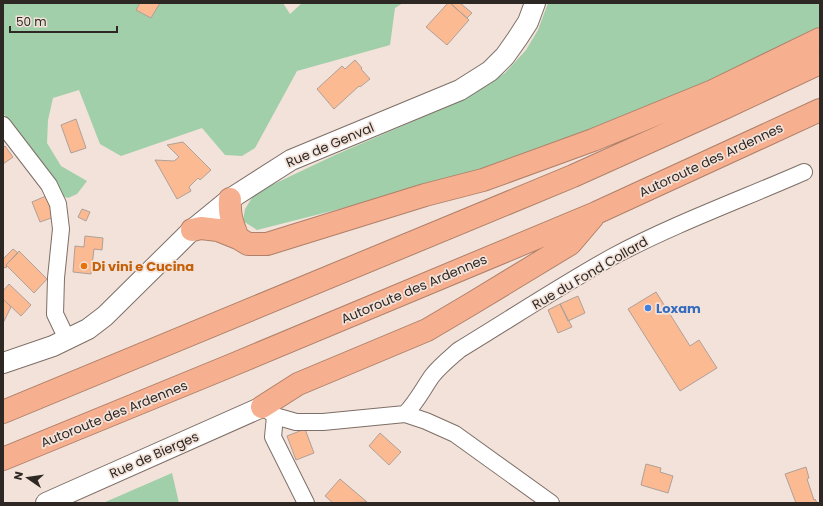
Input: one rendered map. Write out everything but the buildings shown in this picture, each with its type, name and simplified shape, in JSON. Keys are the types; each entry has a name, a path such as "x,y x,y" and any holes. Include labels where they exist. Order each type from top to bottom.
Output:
{"highway":[{"path":"192,230 201,228 218,230 238,238 248,244 267,244 424,195 484,180 593,140 713,91 820,39"},
{"path":"3,412 573,176 717,112 820,63"},
{"name":"Autoroute des Ardennes","path":"3,459 240,362 596,213 820,110"},
{"path":"230,199 229,212 238,238"},
{"path":"269,412 298,384 427,330 570,244 596,213"}],"street":[{"name":"Rue de Genval","path":"3,363 53,346 88,329 105,316 192,230 230,199 291,160 460,90 490,71 505,56 517,39 528,22 535,3"},
{"path":"3,125 49,185 58,204 61,229 56,278 55,314 67,339"},
{"name":"Rue du Fond Collard","path":"405,414 413,406 432,377 442,365 460,350 592,269 624,251 671,229 804,172"},
{"path":"306,503 273,437 269,412 296,422 323,422 405,414 426,421 455,434 552,503"},
{"name":"Rue de Bierges","path":"46,503 269,412"}],"green space":[{"path":"3,3 283,3 290,14 302,3 403,3 395,8 390,45 297,71 255,148 242,156 225,155 202,128 121,156 100,144 79,90 53,98 48,120 47,143 61,166 87,181 77,194 68,198 62,196 3,113"},
{"path":"548,3 820,3 820,26 656,108 489,171 257,230 243,221 245,209 255,193 335,155 467,98 505,73 526,50 538,30"},
{"path":"172,473 179,503 103,503"}],"place":[{"name":"Di vini e Cucina","path":"84,266"},
{"name":"Loxam","path":"648,308"}]}
